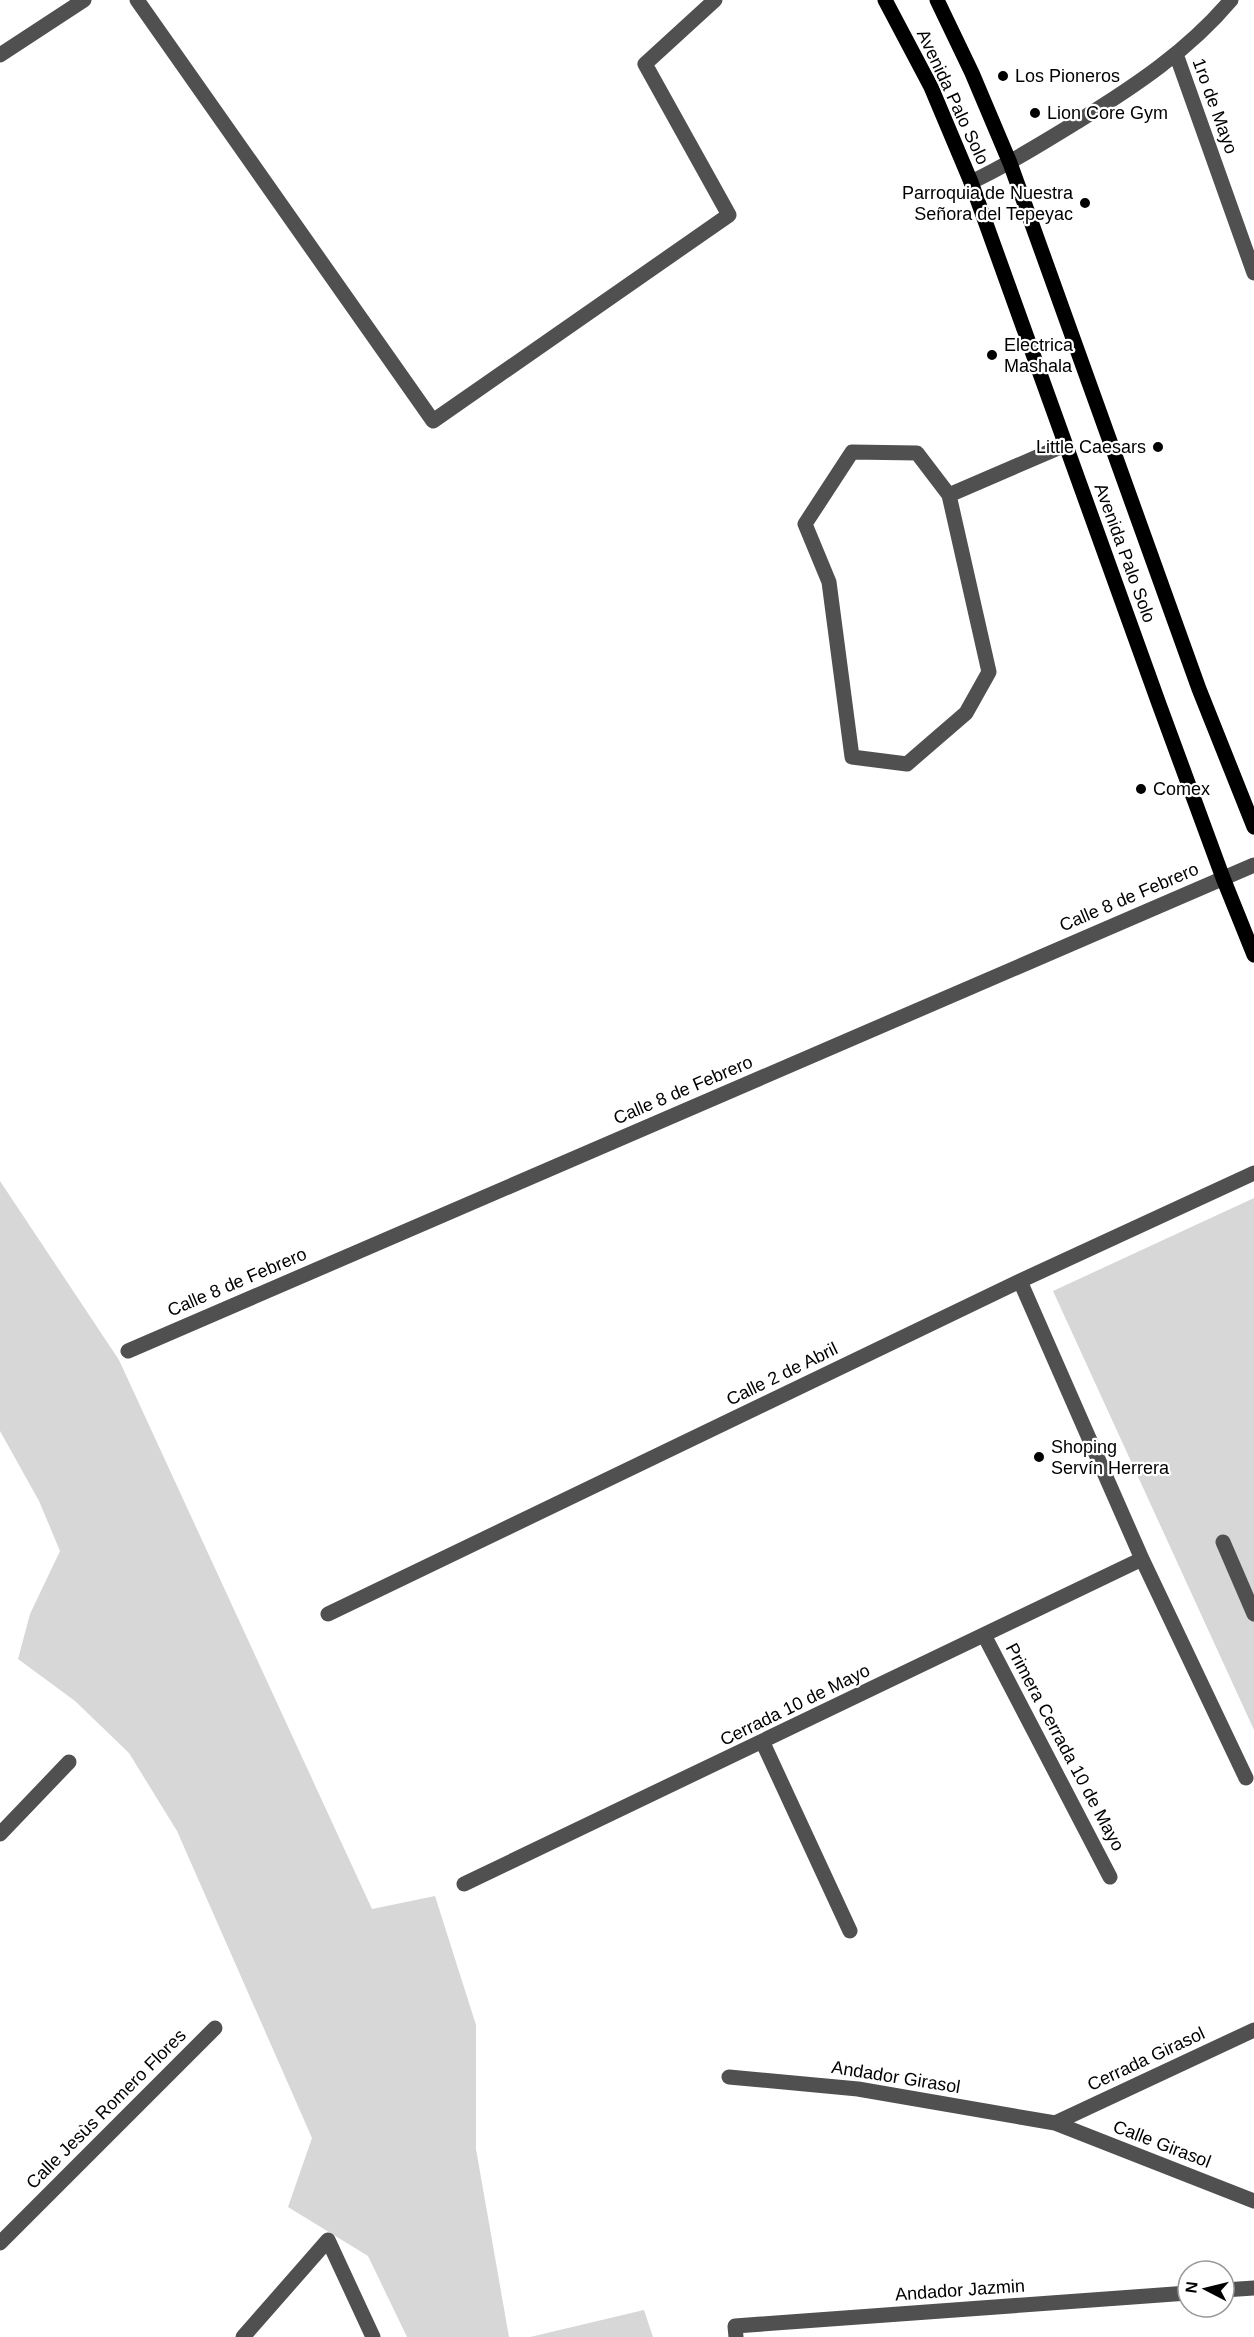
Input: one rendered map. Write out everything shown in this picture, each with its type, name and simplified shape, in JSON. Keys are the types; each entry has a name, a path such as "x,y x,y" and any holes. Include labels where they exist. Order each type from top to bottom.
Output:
{"main road":[{"name":"Avenida Palo Solo","path":"885,0 931,87 971,182 1223,878 1254,955"},
{"name":"Avenida Palo Solo","path":"937,0 972,73 1010,163 1195,678 1254,826"}],"street":[{"path":"0,55 84,0"},
{"path":"137,0 433,421 729,214 645,64 715,0"},
{"path":"971,182 1010,163 1138,84 1176,54 1219,15 1231,0"},
{"name":"1ro de Mayo","path":"1176,54 1254,273"},
{"path":"949,495 1065,446"},
{"path":"852,452 916,453 949,495 989,672 966,713 907,764 852,758 830,582 805,524 852,452"},
{"name":"Calle 8 de Febrero","path":"128,1351 1254,865"},
{"name":"Calle 2 de Abril","path":"328,1614 1020,1281 1254,1173"},
{"path":"1020,1281 1142,1559 1246,1778"},
{"path":"1223,1542 1254,1614"},
{"name":"Cerrada 10 de Mayo","path":"464,1884 763,1743 1142,1559"},
{"name":"Primera Cerrada 10 de Mayo","path":"984,1635 1110,1877"},
{"path":"763,1743 850,1931"},
{"path":"0,1834 69,1762"},
{"name":"Calle Jesùs Romero Flores","path":"0,2243 215,2028"},
{"name":"Cerrada Girasol","path":"1055,2123 1254,2030"},
{"name":"Andador Girasol","path":"729,2077 858,2089 1055,2123"},
{"name":"Calle Girasol","path":"1055,2123 1254,2201"},
{"path":"243,2337 328,2240 373,2337"},
{"path":"1236,2289 1254,2288"},
{"name":"Andador Jazmin","path":"735,2331 1176,2294"}],"shaded area":[{"path":"0,1181 119,1360 372,1909 435,1896 476,2025 476,2149 509,2337 407,2337 368,2256 288,2207 312,2138 177,1831 129,1753 75,1701 18,1659 30,1614 60,1551 39,1501 0,1431"},
{"path":"1254,1198 1254,1730 1053,1291"},
{"path":"644,2310 653,2337 530,2337"}],"place":[{"name":"Los Pioneros","path":"1003,76"},
{"name":"Lion Core Gym","path":"1035,113"},
{"name":"Parroquia de Nuestra Señora del Tepeyac","path":"1085,203"},
{"name":"Electrica Mashala","path":"992,355"},
{"name":"Little Caesars","path":"1158,447"},
{"name":"Comex","path":"1141,789"},
{"name":"Shoping Servín Herrera","path":"1039,1457"}]}
